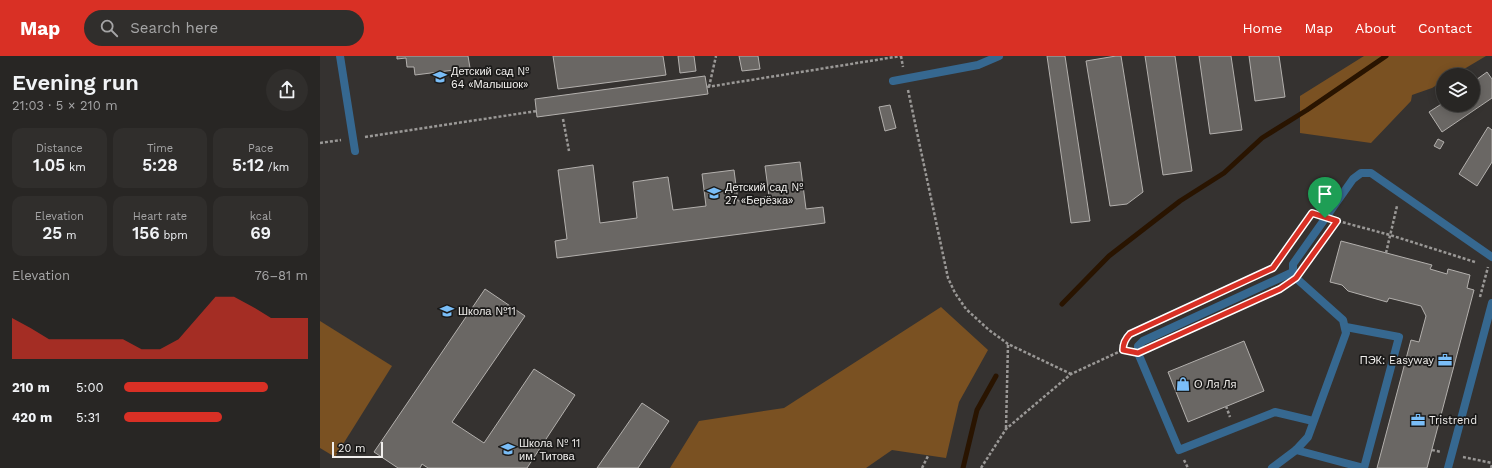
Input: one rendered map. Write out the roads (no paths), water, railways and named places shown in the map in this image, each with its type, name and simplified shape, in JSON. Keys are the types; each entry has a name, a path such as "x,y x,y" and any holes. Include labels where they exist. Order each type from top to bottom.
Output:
{"lane":[{"path":"340,56 354,151"},
{"path":"893,81 978,65 999,56"},
{"path":"1272,468 1296,450 1308,437 1346,333 1346,327 1343,320 1296,278 1293,272 1293,264 1354,179 1362,173 1371,173 1492,257"},
{"path":"1293,272 1143,340 1138,346 1138,353 1179,450 1275,412 1313,421"},
{"path":"1448,468 1492,303"},
{"path":"1296,450 1364,468 1399,337 1346,327"}],"waterway":[{"path":"1062,304 1109,256 1180,201 1224,173 1262,138 1307,110 1386,56"},
{"path":"963,468 977,410 996,376"}],"place":[{"name":"Детский сад № 64 «Малышок»","path":"440,77"},
{"name":"Детский сад № 27 «Берёзка»","path":"714,193"},
{"name":"Школа №11","path":"447,311"},
{"name":"ПЭК: Easyway","path":"1445,360"},
{"name":"О Ля Ля","path":"1183,384"},
{"name":"Tristrend","path":"1418,420"},
{"name":"Школа № 11 им. Титова","path":"508,449"}]}
